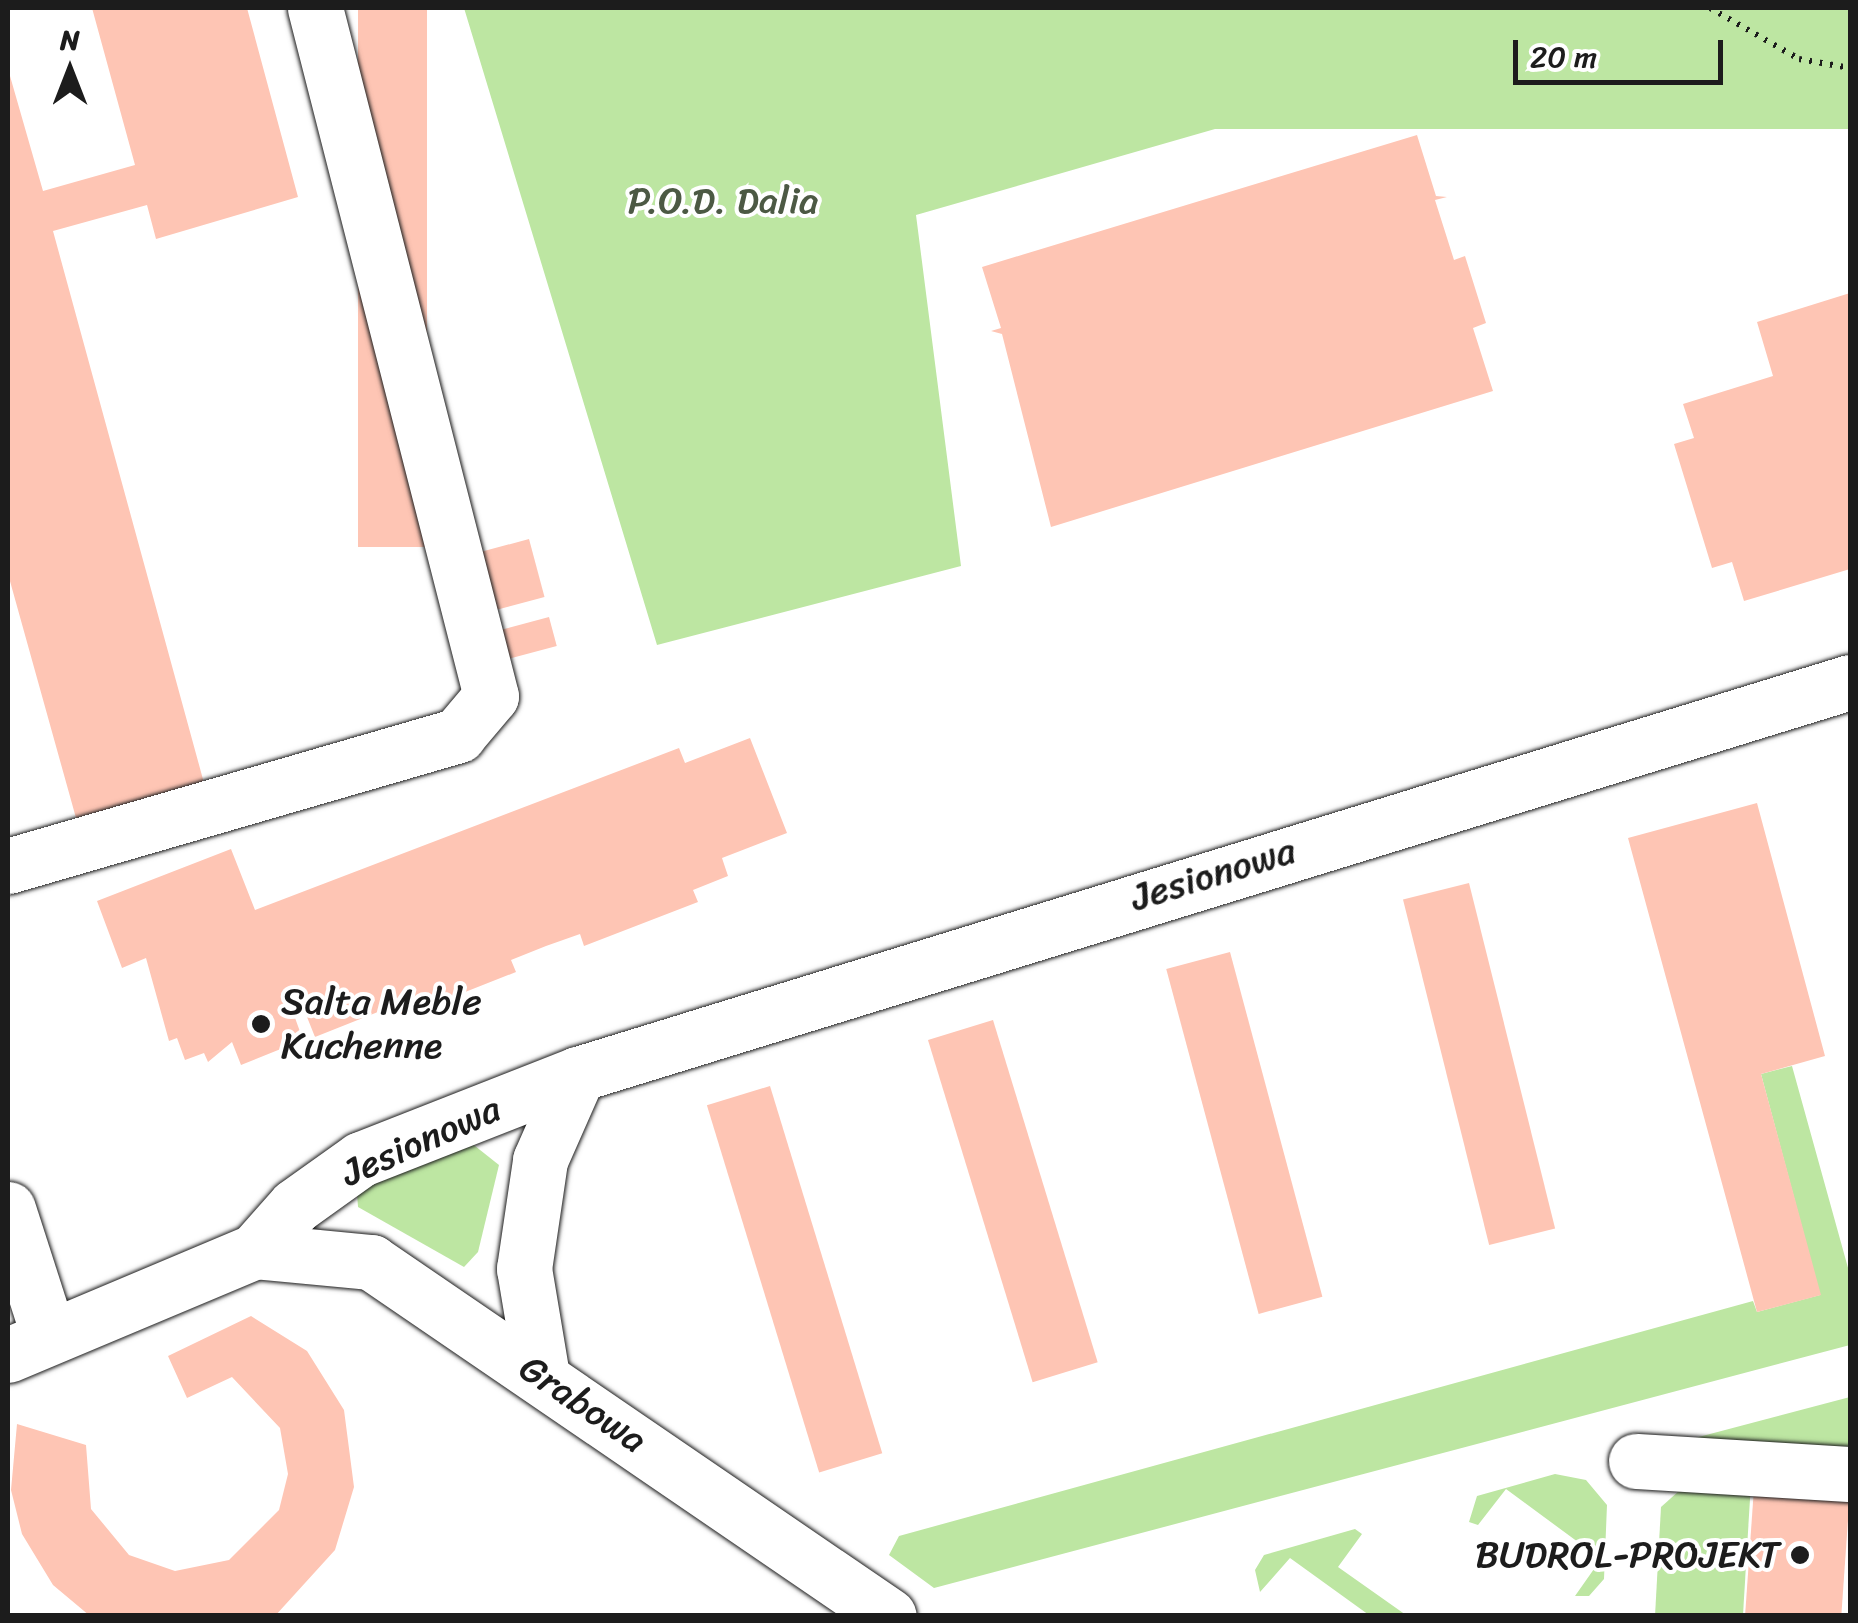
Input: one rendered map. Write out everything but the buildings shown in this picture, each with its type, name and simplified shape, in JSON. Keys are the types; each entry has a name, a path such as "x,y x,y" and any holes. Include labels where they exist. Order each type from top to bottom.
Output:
{"street":[{"path":"8,866 458,735 492,696 315,8"},
{"name":"Jesionowa","path":"28,1346 256,1250 295,1206 361,1159 578,1074 1850,682"},
{"name":"Jesionowa","path":"542,1376 524,1269 540,1160 578,1074"},
{"path":"8,1209 28,1346"},
{"name":"Grabowa","path":"256,1250 371,1262 888,1616"},
{"path":"1636,1461 1850,1474"}],"path":[{"path":"1710,8 1799,59 1850,68"}],"green space":[{"name":"P.O.D. Dalia","path":"464,8 1850,8 1850,129 1215,129 916,215 961,566 657,645"},
{"path":"1792,1066 1850,1275 1850,1345 934,1588 889,1555 899,1536 1753,1301 1757,1312 1820,1295 1761,1074"},
{"path":"470,1142 499,1165 478,1252 464,1267 358,1207 357,1194 371,1184"},
{"path":"1850,1397 1850,1453 1691,1439"},
{"path":"1555,1474 1586,1480 1607,1505 1604,1579 1589,1596 1575,1596 1601,1559 1506,1489 1478,1525 1469,1522 1477,1496"},
{"path":"1689,1482 1751,1482 1743,1615 1655,1616 1661,1507"},
{"path":"1355,1529 1362,1534 1338,1567 1406,1615 1369,1615 1290,1558 1260,1592 1255,1570 1264,1555"}],"place":[{"name":"Salta Meble Kuchenne","path":"261,1024"},
{"name":"BUDROL-PROJEKT","path":"1800,1555"}]}
